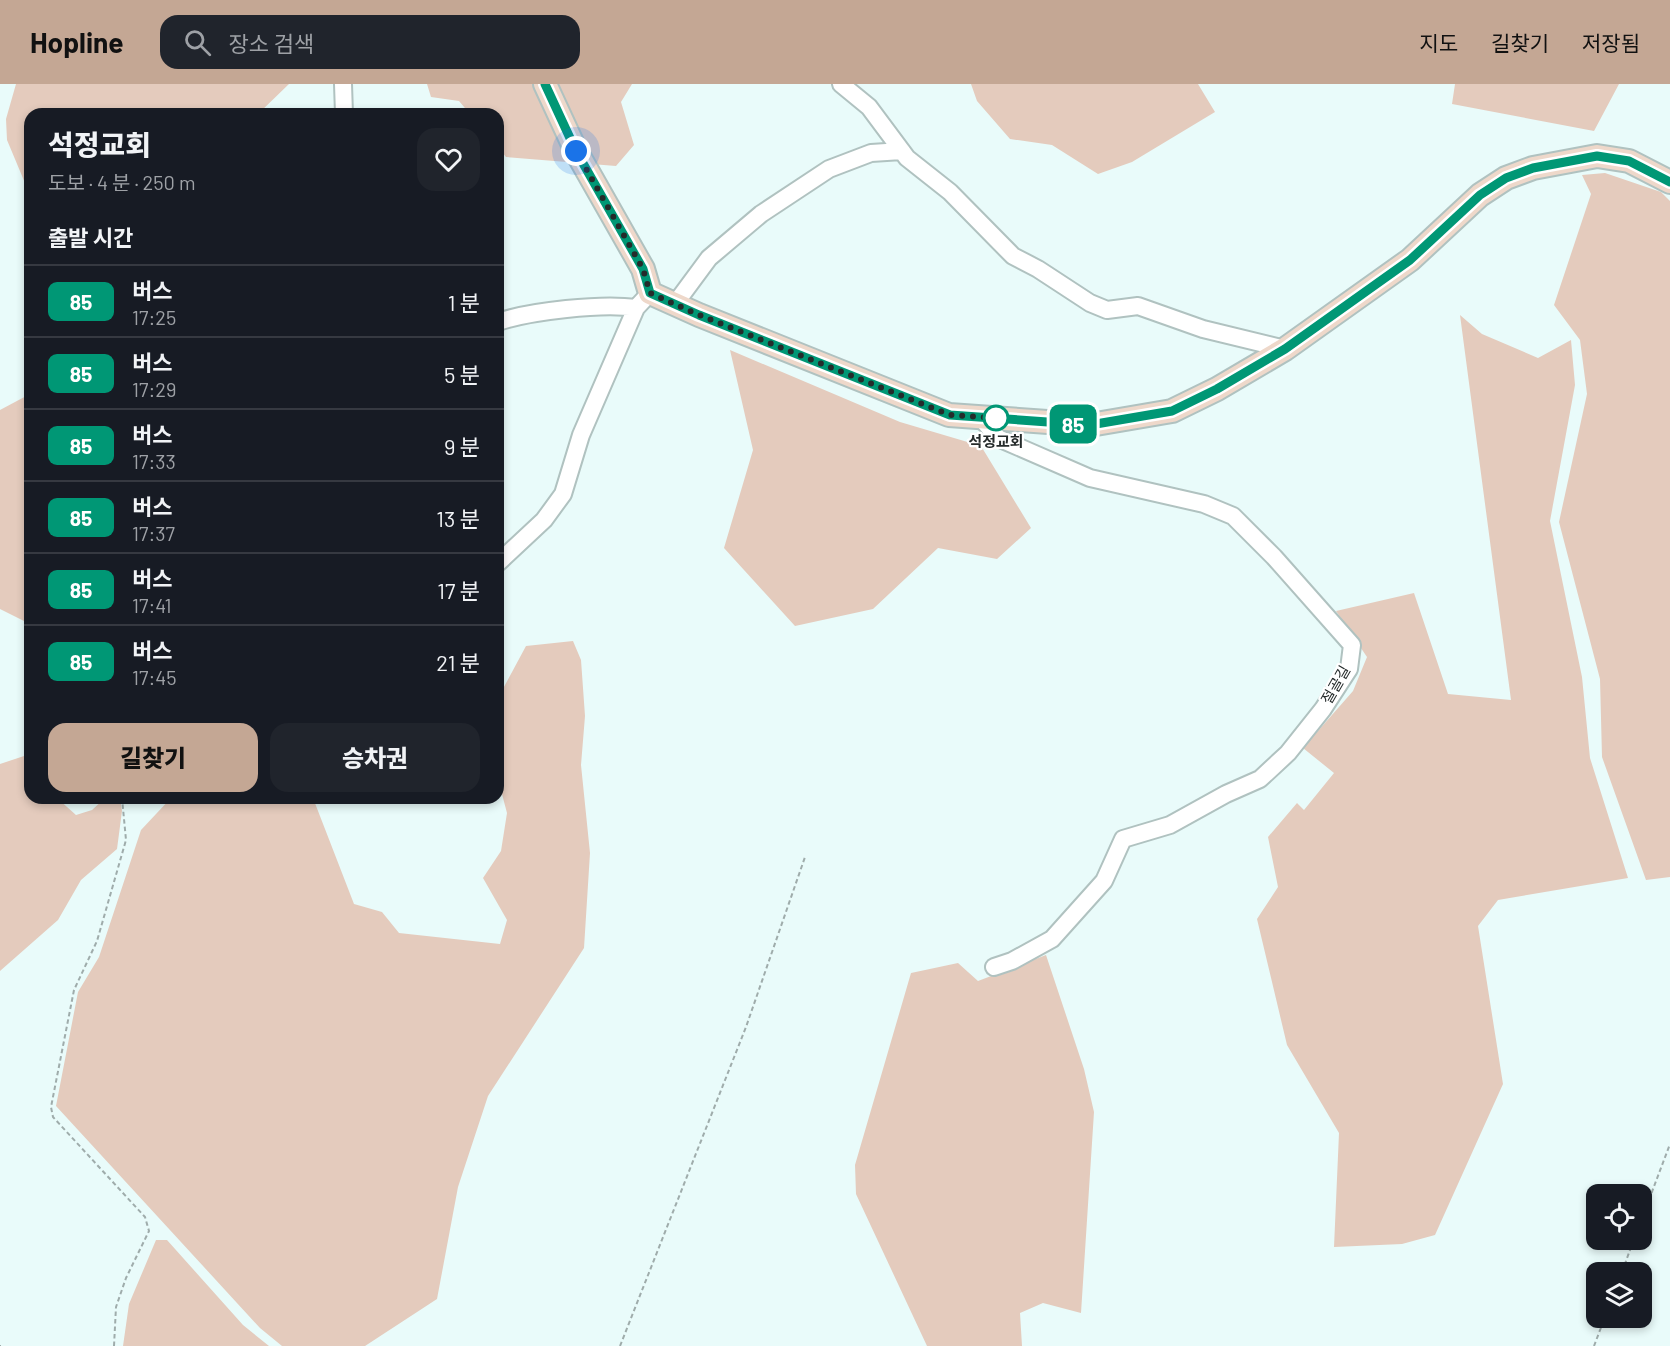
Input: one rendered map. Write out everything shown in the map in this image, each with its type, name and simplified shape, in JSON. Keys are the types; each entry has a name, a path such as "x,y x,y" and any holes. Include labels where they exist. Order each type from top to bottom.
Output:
{"street":[{"path":"343,84 344,108"},
{"path":"504,557 544,520 563,494 581,435 643,301 643,269 576,151 545,84"},
{"path":"842,84 868,107 907,158 950,192 1013,256 1038,269 1089,303 1107,310 1138,306 1203,329 1285,349"},
{"path":"675,304 709,258 761,214 829,169 872,153 902,151"},
{"path":"504,320 518,315 597,308 643,301 675,304 950,415 1090,425 1172,411 1217,389 1285,349 1410,260 1480,195 1506,178 1533,168 1597,156 1629,161 1670,182"},
{"name":"절골길","path":"980,417 998,438 1090,478 1204,504 1233,516 1281,565 1352,645 1349,669 1323,709 1288,753 1260,779 1226,794 1170,825 1123,839 1104,880 1052,939 1012,961 994,967"}],"path":[{"path":"114,1346 116,1307 126,1278 149,1231 144,1217 53,1117 51,1107 74,990 97,941 126,840 123,804"},
{"path":"620,1346 746,1027 805,857"},
{"path":"1652,1192 1670,1144"},
{"path":"1594,1346 1601,1328"}],"shaded area":[{"path":"16,84 289,84 264,108 24,108 24,181 7,140 6,119"},
{"path":"427,84 632,84 621,102 634,145 616,166 506,157 504,154 504,108 465,108 459,101 431,97"},
{"path":"971,84 1198,84 1215,112 1132,162 1098,174 1052,145 1010,139 977,101"},
{"path":"1455,84 1619,84 1594,131 1452,104"},
{"path":"1605,173 1661,192 1670,201 1670,877 1646,880 1602,757 1600,679 1559,522 1587,394 1580,340 1554,305 1591,194 1582,175"},
{"path":"1460,315 1482,334 1538,358 1571,340 1575,385 1550,521 1582,677 1590,758 1628,878 1498,900 1478,926 1503,1084 1435,1235 1402,1244 1334,1247 1339,1133 1287,1045 1257,919 1278,887 1268,837 1297,803 1304,810 1334,773 1303,748 1353,691 1367,657 1336,611 1414,593 1448,694 1511,700"},
{"path":"730,350 900,422 981,446 1031,528 997,559 938,548 873,609 795,626 724,548 753,450"},
{"path":"24,397 24,621 0,609 0,410"},
{"path":"573,641 581,660 585,716 581,765 590,853 584,948 488,1096 458,1187 437,1299 365,1346 282,1346 260,1328 56,1106 78,992 99,957 141,830 165,804 315,804 354,904 382,912 399,933 500,944 507,920 483,878 501,851 507,813 504,802 504,687 526,646"},
{"path":"24,756 24,804 64,804 76,815 92,810 98,804 121,804 122,811 117,849 81,880 58,920 0,971 0,764"},
{"path":"1046,955 1084,1069 1094,1112 1081,1313 1043,1303 1020,1313 1022,1346 927,1346 856,1194 855,1165 911,973 958,963 978,981"},
{"path":"156,1240 167,1240 243,1325 269,1346 123,1346 129,1304"}],"bus line":[{"name":"85","path":"545,84 576,151 643,269 650,293 699,315 950,415 1090,425 1172,411 1217,389 1285,349 1367,292 1410,260 1480,195 1506,178 1533,168 1597,156 1629,161 1670,182"}],"place":[{"name":"석정교회","path":"996,418"}],"route":[{"path":"576,151 643,269 650,293 699,315 950,415 996,418"}]}
